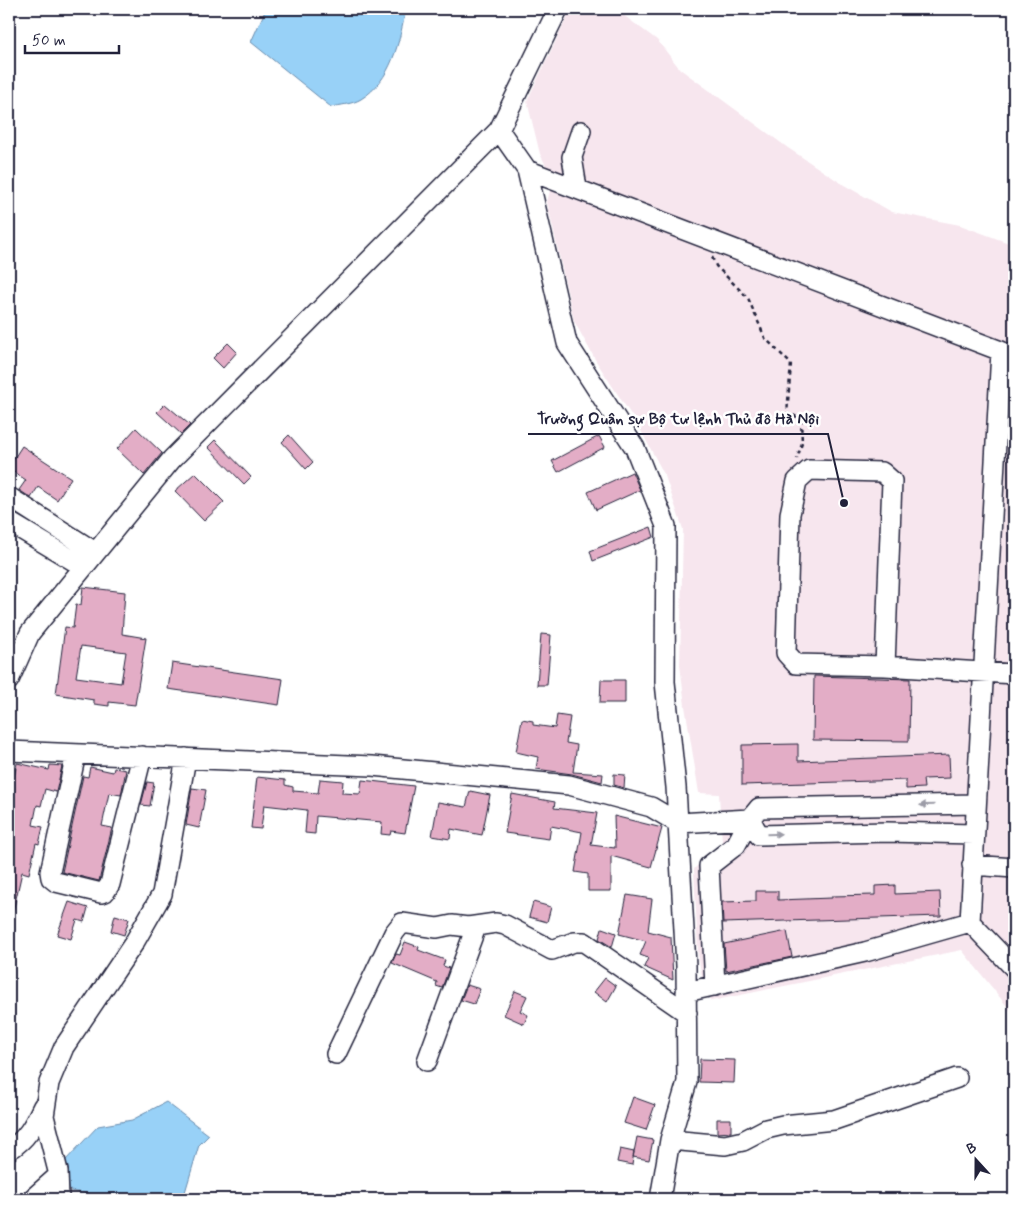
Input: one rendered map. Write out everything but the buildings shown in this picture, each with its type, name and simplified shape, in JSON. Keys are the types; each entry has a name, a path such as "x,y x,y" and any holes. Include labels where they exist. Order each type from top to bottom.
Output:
{"street":[{"path":"9,680 30,633 172,459 500,130 558,9"},
{"path":"500,130 527,170 567,343 636,448 666,526 665,682 678,823 687,1013 687,1082 670,1140 660,1199"},
{"path":"577,188 572,157 581,132"},
{"path":"527,170 1008,353 984,672 970,922 1014,968"},
{"path":"885,666 892,481 882,472 808,470 796,481 790,514 786,653 796,664 885,666 1014,674"},
{"path":"9,497 27,509 89,559"},
{"path":"27,509 12,524 89,559"},
{"path":"9,751 372,766 568,786 651,807 678,823 750,820"},
{"path":"76,754 50,872 51,878 56,882 102,893 105,892 110,884 142,756"},
{"path":"58,1199 58,1176 45,1124 45,1103 49,1083 64,1048 134,943 162,894 186,758"},
{"path":"715,986 709,866 736,845 759,808 976,804"},
{"path":"886,806 887,832"},
{"path":"750,820 759,834 887,832 974,834"},
{"path":"972,865 1014,868"},
{"path":"686,992 866,952 970,922"},
{"path":"336,1054 398,926 402,923 430,928 452,924 476,927 496,924 505,925 552,950 574,942 584,942 687,1013"},
{"path":"427,1061 476,927"},
{"path":"670,1140 725,1145 743,1141 766,1129 783,1125 834,1120 957,1078"},
{"path":"9,1150 20,1143 32,1129 45,1103"},
{"path":"32,1199 58,1176"}],"path":[{"path":"701,235 716,266 748,298 765,338 790,364 787,414 801,420 802,442 798,454 796,481"}],"shaded area":[{"path":"571,9 615,9 657,40 680,69 788,148 844,185 892,212 960,225 1014,245 1014,1015 962,950 711,1001 704,989 698,955 694,869 722,842 719,794 699,793 685,706 680,665 683,529 665,476 639,427 596,361 574,321 547,202 553,179 540,154 527,101"}],"water":[{"path":"266,9 406,9 397,47 380,82 372,91 358,101 331,107 251,42"},
{"path":"166,1102 209,1135 199,1145 183,1199 121,1199 70,1191 64,1162 98,1126 132,1120"}],"place":[{"name":"Trường Quân sự Bộ tư lệnh Thủ đô Hà Nội","path":"844,503"}]}
